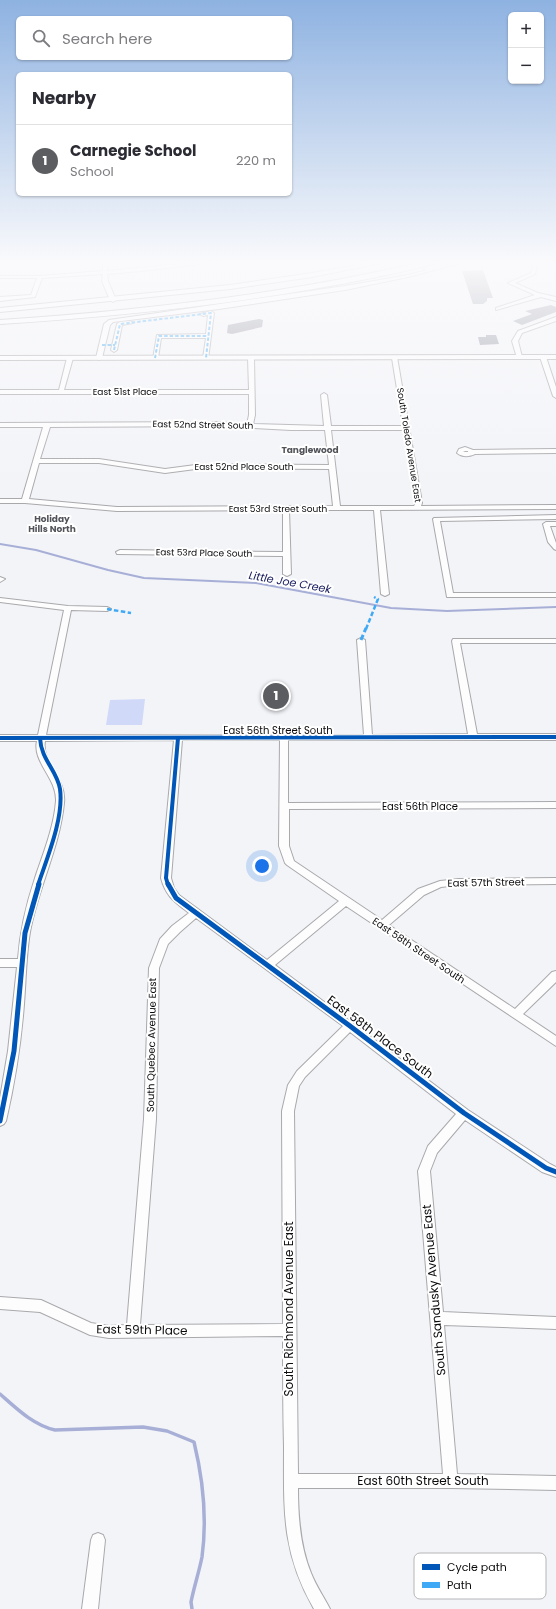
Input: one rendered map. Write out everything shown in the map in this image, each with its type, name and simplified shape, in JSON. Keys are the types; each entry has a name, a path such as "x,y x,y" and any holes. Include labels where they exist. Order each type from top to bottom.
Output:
{"main road":[{"path":"0,358 556,357"}],"street":[{"path":"99,358 104,336"},
{"path":"102,345 115,347 117,336"},
{"path":"156,358 159,336"},
{"path":"206,358 208,336"},
{"path":"518,336 515,341 519,358"},
{"path":"543,357 556,396"},
{"path":"61,392 70,358"},
{"path":"249,426 252,415 250,358"},
{"name":"South Toledo Avenue East","path":"395,358 419,503 417,507"},
{"name":"East 51st Place","path":"0,392 251,392"},
{"path":"324,395 337,509"},
{"name":"East 52nd Street South","path":"0,425 406,428"},
{"path":"25,501 47,425"},
{"path":"472,452 556,451"},
{"name":"East 52nd Place South","path":"37,461 99,461 165,471 202,466 332,466"},
{"name":"East 53rd Street South","path":"0,501 25,501 117,509 554,507"},
{"path":"554,507 556,517 436,519 450,595 556,595"},
{"path":"286,509 287,574"},
{"path":"376,509 385,594"},
{"path":"556,524 546,524 552,542 556,548"},
{"name":"East 53rd Place South","path":"120,552 287,554"},
{"path":"0,600 68,608 107,609"},
{"path":"0,1121 7,1096 15,1049 22,963 28,916 52,843 60,797 57,780 40,752 40,738 68,608"},
{"path":"361,640 368,738"},
{"path":"473,738 456,641 555,641 556,650"},
{"name":"East 56th Street South","path":"0,738 556,737"},
{"path":"178,738 166,878 169,889 176,898 195,914"},
{"path":"284,738 284,806"},
{"name":"East 56th Place","path":"284,806 556,805"},
{"name":"East 58th Street South","path":"284,806 284,846 286,855 290,863 300,872 382,925 556,1042"},
{"name":"East 57th Street","path":"382,925 421,892 440,884 459,882 556,881"},
{"path":"267,966 345,901"},
{"name":"East 58th Place South","path":"195,914 350,1026 464,1113 546,1168 556,1172"},
{"name":"South Quebec Avenue East","path":"133,1332 149,1126 154,968 164,942 176,929 195,914"},
{"path":"0,963 22,963"},
{"path":"516,1015 556,975"},
{"name":"South Richmond Avenue East","path":"322,1609 306,1582 298,1562 291,1516 288,1119 290,1098 294,1085 301,1074 350,1026"},
{"name":"South Sandusky Avenue East","path":"451,1481 424,1171 432,1150 464,1113"},
{"name":"East 59th Place","path":"0,1303 42,1306 90,1329 109,1332 290,1330"},
{"path":"436,1318 556,1323"},
{"name":"East 60th Street South","path":"290,1481 451,1481 556,1483"},
{"path":"90,1609 98,1540"}],"shaded area":[{"path":"145,699 142,725 106,725 110,700"}],"building":[{"path":"496,336 499,344 480,345 478,337"}],"waterway":[{"name":"Little Joe Creek","path":"0,544 36,550 108,570 144,578 256,583 391,608 447,611 556,607"},
{"path":"0,1394 32,1420 47,1428 55,1430 143,1427 167,1431 194,1442 202,1485 204,1529 202,1557 191,1602 192,1609"}],"marked path":[{"path":"114,350 117,336"},
{"path":"155,358 159,336"},
{"path":"206,358 208,336"},
{"path":"102,345 115,345"},
{"path":"361,640 378,599 374,597"},
{"path":"107,609 131,613"}],"cycle path":[{"path":"0,738 556,737"},
{"path":"0,1121 6,1098 14,1051 25,933 55,831 60,797 60,789 40,747 40,738"},
{"path":"178,738 166,878 169,889 176,898 350,1026 464,1113 546,1168 556,1172"}],"place":[{"name":"Carnegie School","path":"276,696"}],"district":[{"name":"Tanglewood","path":"310,450"},
{"name":"Holiday Hills North","path":"52,524"}]}
